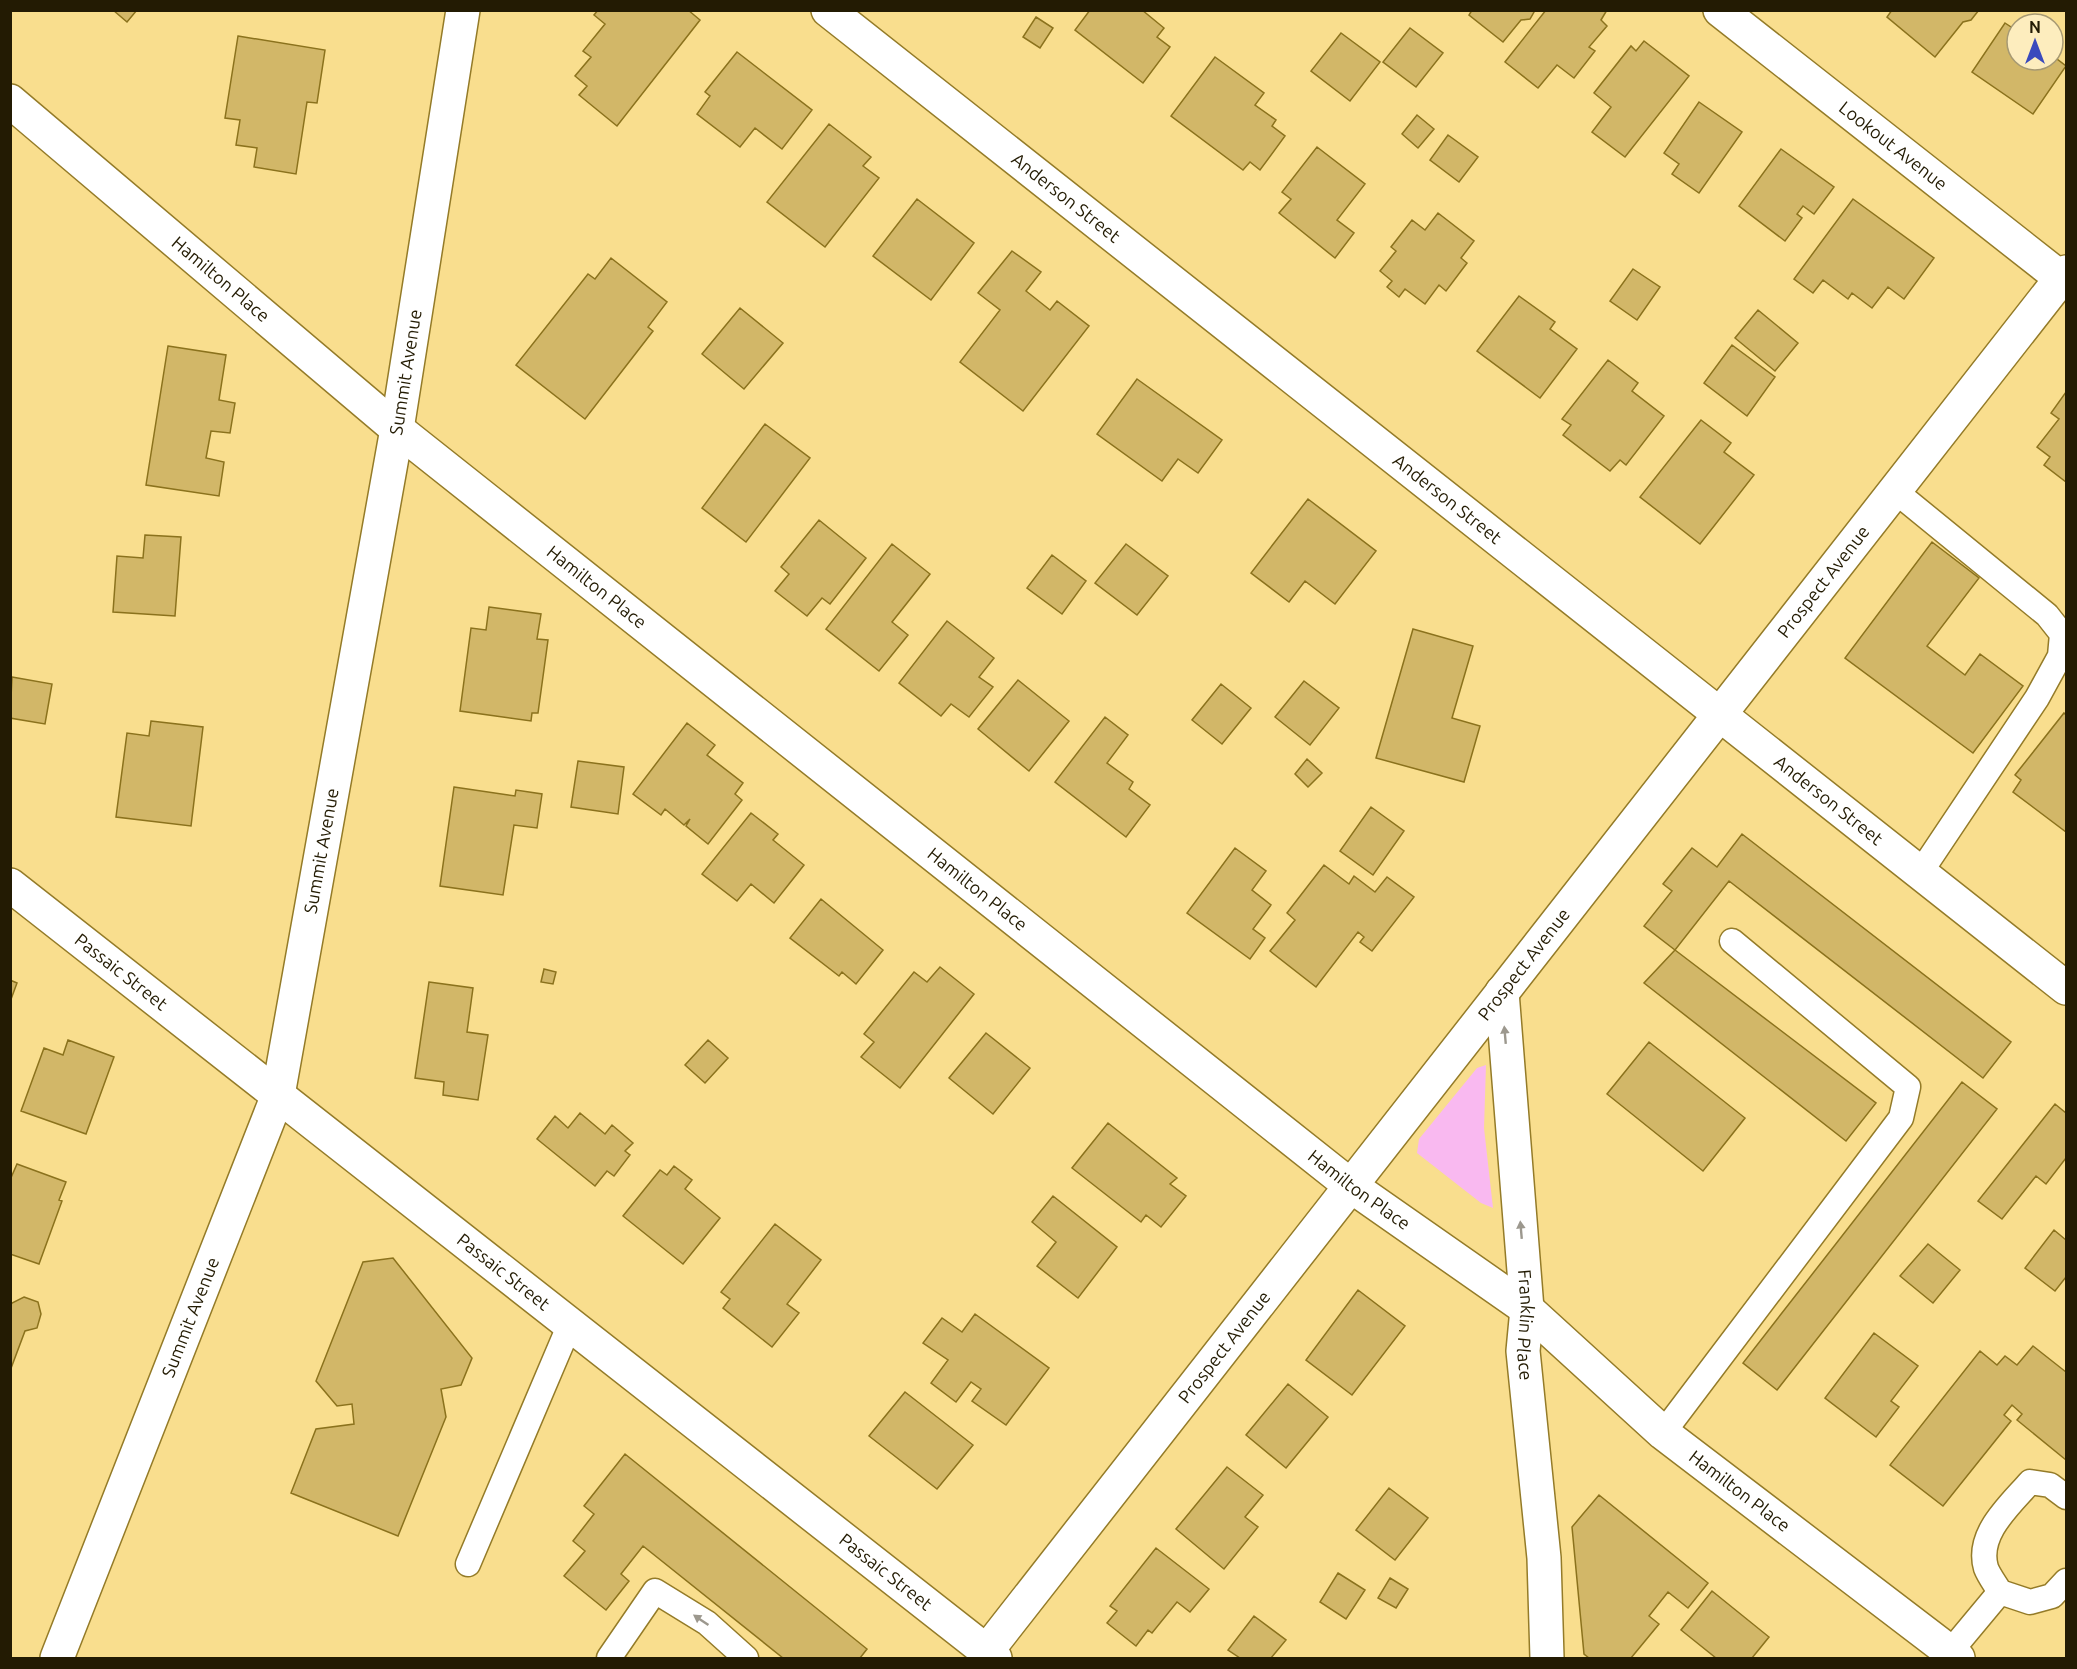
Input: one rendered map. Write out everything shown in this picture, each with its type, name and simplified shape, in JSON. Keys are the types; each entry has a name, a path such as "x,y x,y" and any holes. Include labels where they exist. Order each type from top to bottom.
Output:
{"street":[{"name":"Summit Avenue","path":"57,1659 278,1095 398,429 463,10"},
{"name":"Anderson Street","path":"828,10 2067,988"},
{"name":"Lookout Avenue","path":"1720,10 2065,277"},
{"name":"Hamilton Place","path":"10,101 398,429 1351,1185 1527,1309 1663,1433 1954,1655"},
{"name":"Prospect Avenue","path":"988,1656 1351,1185 2065,277"},
{"name":"Passaic Street","path":"10,885 570,1324 988,1656"},
{"name":"Franklin Place","path":"1502,992 1527,1309 1522,1351 1545,1558 1547,1659"}],"lane":[{"path":"1895,491 2047,615 2062,634 2060,656 2037,698 1920,873"},
{"path":"1663,1433 1901,1118 1908,1087 1732,941"},
{"path":"468,1564 570,1324"},
{"path":"2067,1497 2050,1485 2030,1482 1998,1518 1983,1547 1986,1568 2000,1593 2030,1602 2052,1596 2067,1581"},
{"path":"609,1659 656,1591 707,1623 746,1659"},
{"path":"1954,1655 2000,1593"}],"shaded area":[{"path":"1486,1065 1484,1128 1493,1208 1481,1203 1417,1153 1419,1139 1477,1068"}],"building":[{"path":"113,10 137,10 127,22"},
{"path":"598,10 688,10 700,20 617,126 579,95 587,86 575,76 591,57 583,51 605,24 594,15"},
{"path":"1090,10 1142,10 1164,28 1157,37 1170,47 1143,83 1075,30"},
{"path":"1472,10 1534,10 1534,12 1530,19 1521,20 1503,42 1469,15"},
{"path":"1546,10 1607,10 1601,20 1607,26 1589,47 1595,51 1574,78 1557,65 1538,88 1505,62"},
{"path":"1892,10 1979,10 1971,20 1963,22 1935,57 1887,17"},
{"path":"1036,17 1053,28 1040,48 1023,37"},
{"path":"2005,23 2005,72 2062,72 2033,114 1972,72"},
{"path":"1410,28 1443,53 1416,87 1383,62"},
{"path":"1341,33 1380,62 1350,101 1311,71"},
{"path":"238,36 325,50 317,103 307,102 296,174 254,167 257,148 236,145 240,120 225,118"},
{"path":"1644,41 1689,76 1625,157 1592,132 1611,107 1594,93 1631,46 1636,51"},
{"path":"737,52 812,110 782,149 755,128 740,147 697,114 710,96 705,92"},
{"path":"1215,57 1264,93 1255,105 1276,120 1272,126 1285,136 1260,170 1250,162 1243,170 1171,116"},
{"path":"1699,102 1742,132 1699,193 1672,174 1679,164 1664,153"},
{"path":"1417,115 1434,129 1418,148 1402,134"},
{"path":"829,124 871,157 863,166 879,178 825,247 767,202"},
{"path":"1448,135 1478,157 1459,182 1430,160"},
{"path":"1317,147 1365,184 1337,220 1354,233 1335,258 1279,213 1291,199 1282,192"},
{"path":"1781,149 1834,187 1814,214 1803,206 1797,214 1802,218 1785,241 1739,206"},
{"path":"917,199 974,243 931,300 873,256"},
{"path":"1853,199 1934,258 1904,299 1888,287 1872,308 1852,293 1848,299 1823,280 1813,293 1794,279"},
{"path":"1438,213 1474,241 1461,258 1467,263 1446,291 1439,285 1425,304 1405,289 1399,297 1387,287 1392,281 1380,271 1396,251 1391,247 1412,220 1425,230"},
{"path":"1012,251 1041,272 1026,291 1050,310 1057,301 1089,326 1023,411 960,362 1000,310 978,293"},
{"path":"611,258 667,302 648,327 653,331 585,419 516,365 588,274 595,279"},
{"path":"1633,269 1660,287 1637,320 1610,301"},
{"path":"1519,296 1555,322 1550,329 1577,349 1540,398 1477,351"},
{"path":"740,308 783,343 744,389 702,354"},
{"path":"1758,310 1798,343 1775,371 1735,338"},
{"path":"1732,345 1775,377 1747,416 1704,383"},
{"path":"168,346 226,355 219,400 235,403 230,433 211,431 206,458 224,462 219,496 146,485"},
{"path":"1608,360 1638,383 1632,391 1664,416 1626,465 1620,460 1610,471 1563,435 1571,425 1562,419"},
{"path":"1137,379 1222,440 1198,473 1178,459 1162,481 1097,434"},
{"path":"2066,392 2066,482 2044,465 2050,457 2037,447 2059,419 2051,413"},
{"path":"1701,420 1731,443 1724,452 1754,475 1700,544 1640,497"},
{"path":"765,424 810,458 746,542 702,508"},
{"path":"1308,499 1376,551 1335,604 1305,581 1289,602 1251,573"},
{"path":"819,520 866,558 830,604 822,598 807,616 775,591 789,574 781,567"},
{"path":"145,535 181,537 175,616 113,612 117,556 143,558"},
{"path":"1932,542 1979,578 1927,646 1965,675 1980,654 2023,686 1973,753 1845,658"},
{"path":"892,544 930,574 892,622 908,635 879,671 826,629"},
{"path":"1126,544 1168,576 1137,615 1095,583"},
{"path":"1052,555 1086,581 1062,614 1027,588"},
{"path":"489,607 541,614 537,639 548,640 538,713 532,713 531,721 460,711 471,628 486,630"},
{"path":"947,621 994,658 979,677 993,687 969,717 951,704 941,716 899,683"},
{"path":"1413,629 1473,646 1452,718 1480,726 1464,782 1376,758"},
{"path":"12,677 52,684 45,724 10,718"},
{"path":"1018,680 1069,721 1029,771 978,729"},
{"path":"1304,681 1339,708 1310,745 1275,717"},
{"path":"1221,684 1251,708 1222,744 1192,720"},
{"path":"2064,713 2066,715 2066,832 2013,792 2021,780 2015,775"},
{"path":"1105,717 1128,735 1107,763 1133,782 1129,789 1150,805 1126,837 1055,782"},
{"path":"151,721 203,727 191,826 116,817 127,733 149,736"},
{"path":"687,723 715,745 707,755 743,783 735,794 742,800 708,844 686,826 690,819 684,825 665,809 661,815 633,794"},
{"path":"1307,759 1322,773 1308,787 1295,774"},
{"path":"578,761 624,767 618,814 571,807"},
{"path":"454,787 515,796 516,790 542,794 537,828 514,825 503,895 440,886"},
{"path":"1371,807 1404,831 1373,875 1340,851"},
{"path":"751,813 778,834 773,840 804,865 774,903 751,884 737,901 702,874"},
{"path":"1742,834 2011,1042 1983,1078 1729,881 1675,950 1644,926 1672,891 1663,884 1692,848 1717,867"},
{"path":"1235,848 1266,871 1252,890 1271,905 1253,929 1265,938 1250,959 1187,913"},
{"path":"1324,865 1349,884 1354,876 1375,892 1387,877 1414,897 1372,951 1360,942 1364,937 1358,932 1316,987 1270,951 1295,920 1287,913"},
{"path":"821,899 883,950 856,984 842,972 839,976 790,938"},
{"path":"1675,950 1876,1103 1846,1141 1644,983"},
{"path":"940,967 974,994 900,1088 861,1057 874,1042 864,1034 914,972 927,982"},
{"path":"544,969 556,972 553,984 541,982"},
{"path":"10,980 17,983 10,1002"},
{"path":"429,982 473,988 467,1032 488,1035 478,1100 443,1095 444,1082 415,1078"},
{"path":"986,1033 1030,1068 993,1114 949,1078"},
{"path":"68,1040 114,1057 86,1134 21,1111 44,1048 63,1055"},
{"path":"708,1040 728,1058 705,1083 685,1065"},
{"path":"1649,1042 1745,1118 1703,1171 1607,1094"},
{"path":"1962,1082 1997,1109 1777,1390 1743,1363"},
{"path":"2055,1104 2066,1113 2066,1158 2046,1184 2036,1176 2002,1219 1978,1201"},
{"path":"580,1113 605,1134 612,1125 633,1143 625,1151 630,1155 614,1176 607,1171 595,1186 537,1139 555,1116 568,1128"},
{"path":"1108,1123 1177,1178 1170,1184 1186,1196 1161,1227 1146,1215 1141,1222 1072,1168"},
{"path":"17,1164 66,1182 59,1200 62,1201 39,1264 10,1254 10,1180"},
{"path":"674,1166 692,1180 685,1189 720,1218 683,1264 623,1216 660,1170 667,1175"},
{"path":"1053,1196 1117,1247 1078,1298 1037,1266 1056,1242 1032,1222"},
{"path":"775,1224 821,1260 787,1304 799,1313 772,1347 723,1308 730,1299 721,1292"},
{"path":"2054,1230 2066,1240 2066,1277 2055,1291 2025,1268"},
{"path":"1928,1244 1960,1270 1933,1303 1900,1276"},
{"path":"393,1258 472,1358 461,1385 441,1389 446,1417 398,1536 291,1493 316,1429 354,1424 352,1404 337,1406 316,1381 363,1262"},
{"path":"1358,1290 1405,1326 1352,1395 1306,1360"},
{"path":"24,1297 38,1302 41,1314 37,1328 25,1331 10,1371 10,1306"},
{"path":"975,1314 1049,1368 1006,1425 972,1401 981,1389 971,1382 956,1402 931,1383 948,1360 923,1343 942,1318 962,1332"},
{"path":"1874,1333 1918,1366 1891,1401 1899,1407 1876,1437 1825,1398"},
{"path":"2033,1346 2066,1372 2066,1460 2017,1420 2022,1414 2012,1405 2004,1415 2011,1421 1943,1506 1890,1465 1980,1351 1997,1365 2005,1356 2017,1365"},
{"path":"1288,1384 1328,1417 1286,1468 1246,1435"},
{"path":"905,1392 973,1445 937,1489 869,1436"},
{"path":"625,1454 867,1649 860,1658 783,1658 643,1546 621,1574 629,1581 606,1610 564,1576 585,1551 573,1541 594,1514 584,1506"},
{"path":"1227,1467 1263,1495 1245,1517 1258,1527 1224,1569 1176,1529"},
{"path":"1389,1488 1428,1518 1395,1560 1356,1530"},
{"path":"1599,1495 1708,1583 1688,1608 1668,1592 1649,1616 1659,1624 1631,1658 1589,1658 1584,1654 1572,1527"},
{"path":"1156,1548 1209,1589 1190,1612 1177,1602 1152,1633 1148,1630 1136,1646 1107,1623 1117,1611 1110,1606"},
{"path":"1338,1573 1365,1590 1346,1619 1320,1602"},
{"path":"1390,1578 1408,1589 1396,1608 1378,1598"},
{"path":"1712,1591 1769,1637 1752,1658 1716,1658 1681,1630"},
{"path":"1254,1616 1286,1640 1271,1658 1240,1658 1228,1650"}]}
